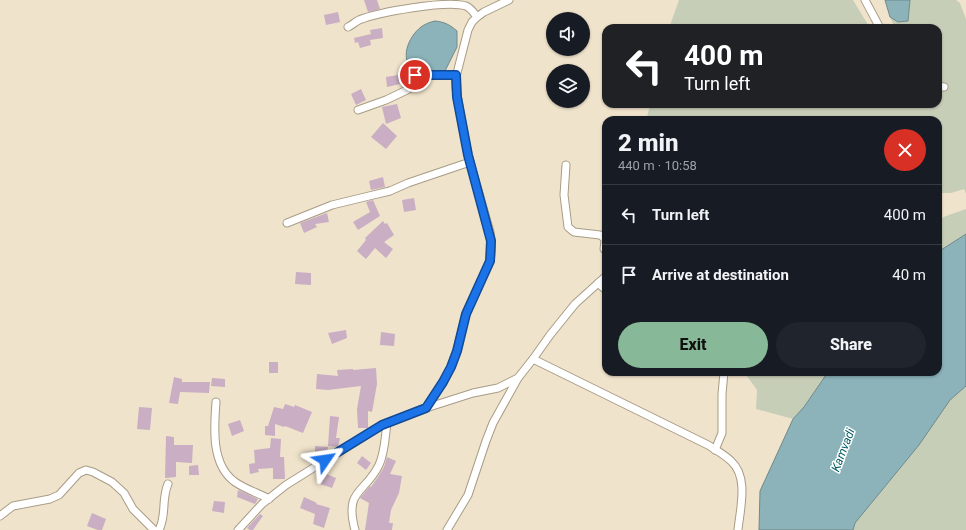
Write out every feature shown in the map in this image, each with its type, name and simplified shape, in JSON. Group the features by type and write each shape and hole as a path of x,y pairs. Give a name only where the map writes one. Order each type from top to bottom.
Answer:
{"street":[{"path":"426,408 451,367 457,351 466,314 488,265 491,252 490,232 470,162 458,101 456,75 468,30 477,17 509,0"},
{"path":"865,0 878,24"},
{"path":"348,27 357,21 366,18 409,7 449,1 466,5 477,17"},
{"path":"358,110 386,100 407,90 410,88 415,75 456,75"},
{"path":"287,224 332,206 390,192 408,183 470,162"},
{"path":"566,165 564,195 568,227 574,232 602,237"},
{"path":"447,530 468,495 493,424 518,378 575,304 602,280"},
{"path":"598,284 602,287"},
{"path":"533,359 715,450 732,462 740,474 742,488 738,530"},
{"path":"715,450 722,433 723,376"},
{"path":"238,530 262,504 293,480 387,423 426,408 473,393 498,388 518,378"},
{"path":"216,402 214,437 220,462 224,470 236,483 269,498"},
{"path":"355,530 352,505 359,490 375,472 379,465 382,456 387,423"},
{"path":"0,516 13,506 50,499 58,495 79,472 86,470 112,482 124,493 133,509 154,530"},
{"path":"159,530 163,522 164,496 168,484"}],"green space":[{"path":"679,0 853,0 868,24 670,24"},
{"path":"910,0 956,0 960,3 966,19 966,194 964,189 951,193 942,193 942,116 647,116 649,108 942,108 942,24 893,24 890,17 898,22 908,21"},
{"path":"966,209 966,234 942,249 942,218"},
{"path":"747,376 825,376 804,407 793,419 756,409 757,390"},
{"path":"966,386 966,530 853,530 855,523 919,445 950,400"}],"water":[{"path":"885,0 910,0 908,21 898,22 890,17"},
{"path":"435,21 447,24 457,31 457,47 445,71 421,73 409,66 406,55 407,48 416,31 424,25"},
{"name":"Kamvadi","path":"966,234 966,386 950,400 919,445 855,523 853,530 759,530 760,491 793,419 804,407 825,376 942,376 942,249"}],"building":[{"path":"364,0 377,0 380,9 368,12"},
{"path":"338,12 340,22 326,25 324,15"},
{"path":"382,28 383,38 370,40 371,45 360,48 358,42 355,43 354,38 371,34 370,30"},
{"path":"398,75 400,84 387,87 386,77"},
{"path":"361,89 366,100 356,105 351,94"},
{"path":"397,104 401,118 386,124 382,107"},
{"path":"383,123 397,136 386,149 371,137"},
{"path":"383,177 385,187 371,190 369,181"},
{"path":"414,198 416,210 404,212 402,200"},
{"path":"373,200 380,216 358,230 353,222 370,212 366,202"},
{"path":"327,213 329,222 315,224 317,227 304,233 300,223"},
{"path":"383,221 385,224 387,223 394,235 384,242 393,249 386,258 375,248 366,259 357,251 366,240 365,238"},
{"path":"296,272 311,273 311,285 295,284"},
{"path":"346,330 347,338 332,344 328,333"},
{"path":"381,332 395,334 394,346 380,345"},
{"path":"269,362 278,362 278,373 269,373"},
{"path":"376,368 377,384 372,412 368,411 368,428 358,428 357,409 361,386 328,390 316,389 317,374 338,376 337,370"},
{"path":"174,377 182,379 182,382 210,382 209,393 180,392 178,404 169,403"},
{"path":"212,378 225,379 225,387 211,386"},
{"path":"285,404 294,407 295,405 312,412 303,433 275,424 275,436 265,435 265,426 268,426 274,407 283,409"},
{"path":"139,407 152,408 150,430 137,429"},
{"path":"330,416 339,417 336,438 340,438 338,447 328,446"},
{"path":"240,420 244,431 232,436 228,424"},
{"path":"166,436 174,437 174,445 193,445 192,463 176,462 176,477 165,478"},
{"path":"271,438 281,439 280,457 284,457 285,479 273,479 273,468 258,469 259,472 250,474 249,464 255,463 254,450 270,448"},
{"path":"315,446 328,447 327,453 315,453"},
{"path":"362,456 371,463 366,470 357,463"},
{"path":"387,457 396,461 390,474 402,476 399,493 391,510 389,523 393,523 392,530 365,530 369,503 360,498 378,477 384,467"},
{"path":"198,465 199,475 189,475 189,466"},
{"path":"324,473 336,478 332,488 320,484"},
{"path":"238,490 258,499 255,504 237,497"},
{"path":"304,497 317,503 316,504 330,508 324,528 313,524 315,514 300,508"},
{"path":"214,501 225,502 224,513 212,511"},
{"path":"92,513 106,519 102,530 87,526"},
{"path":"260,514 263,516 253,530 247,528"}],"route":[{"path":"325,460 382,425 426,408 451,367 457,351 466,314 490,261 490,232 468,155 457,97 456,75 415,75"}]}
